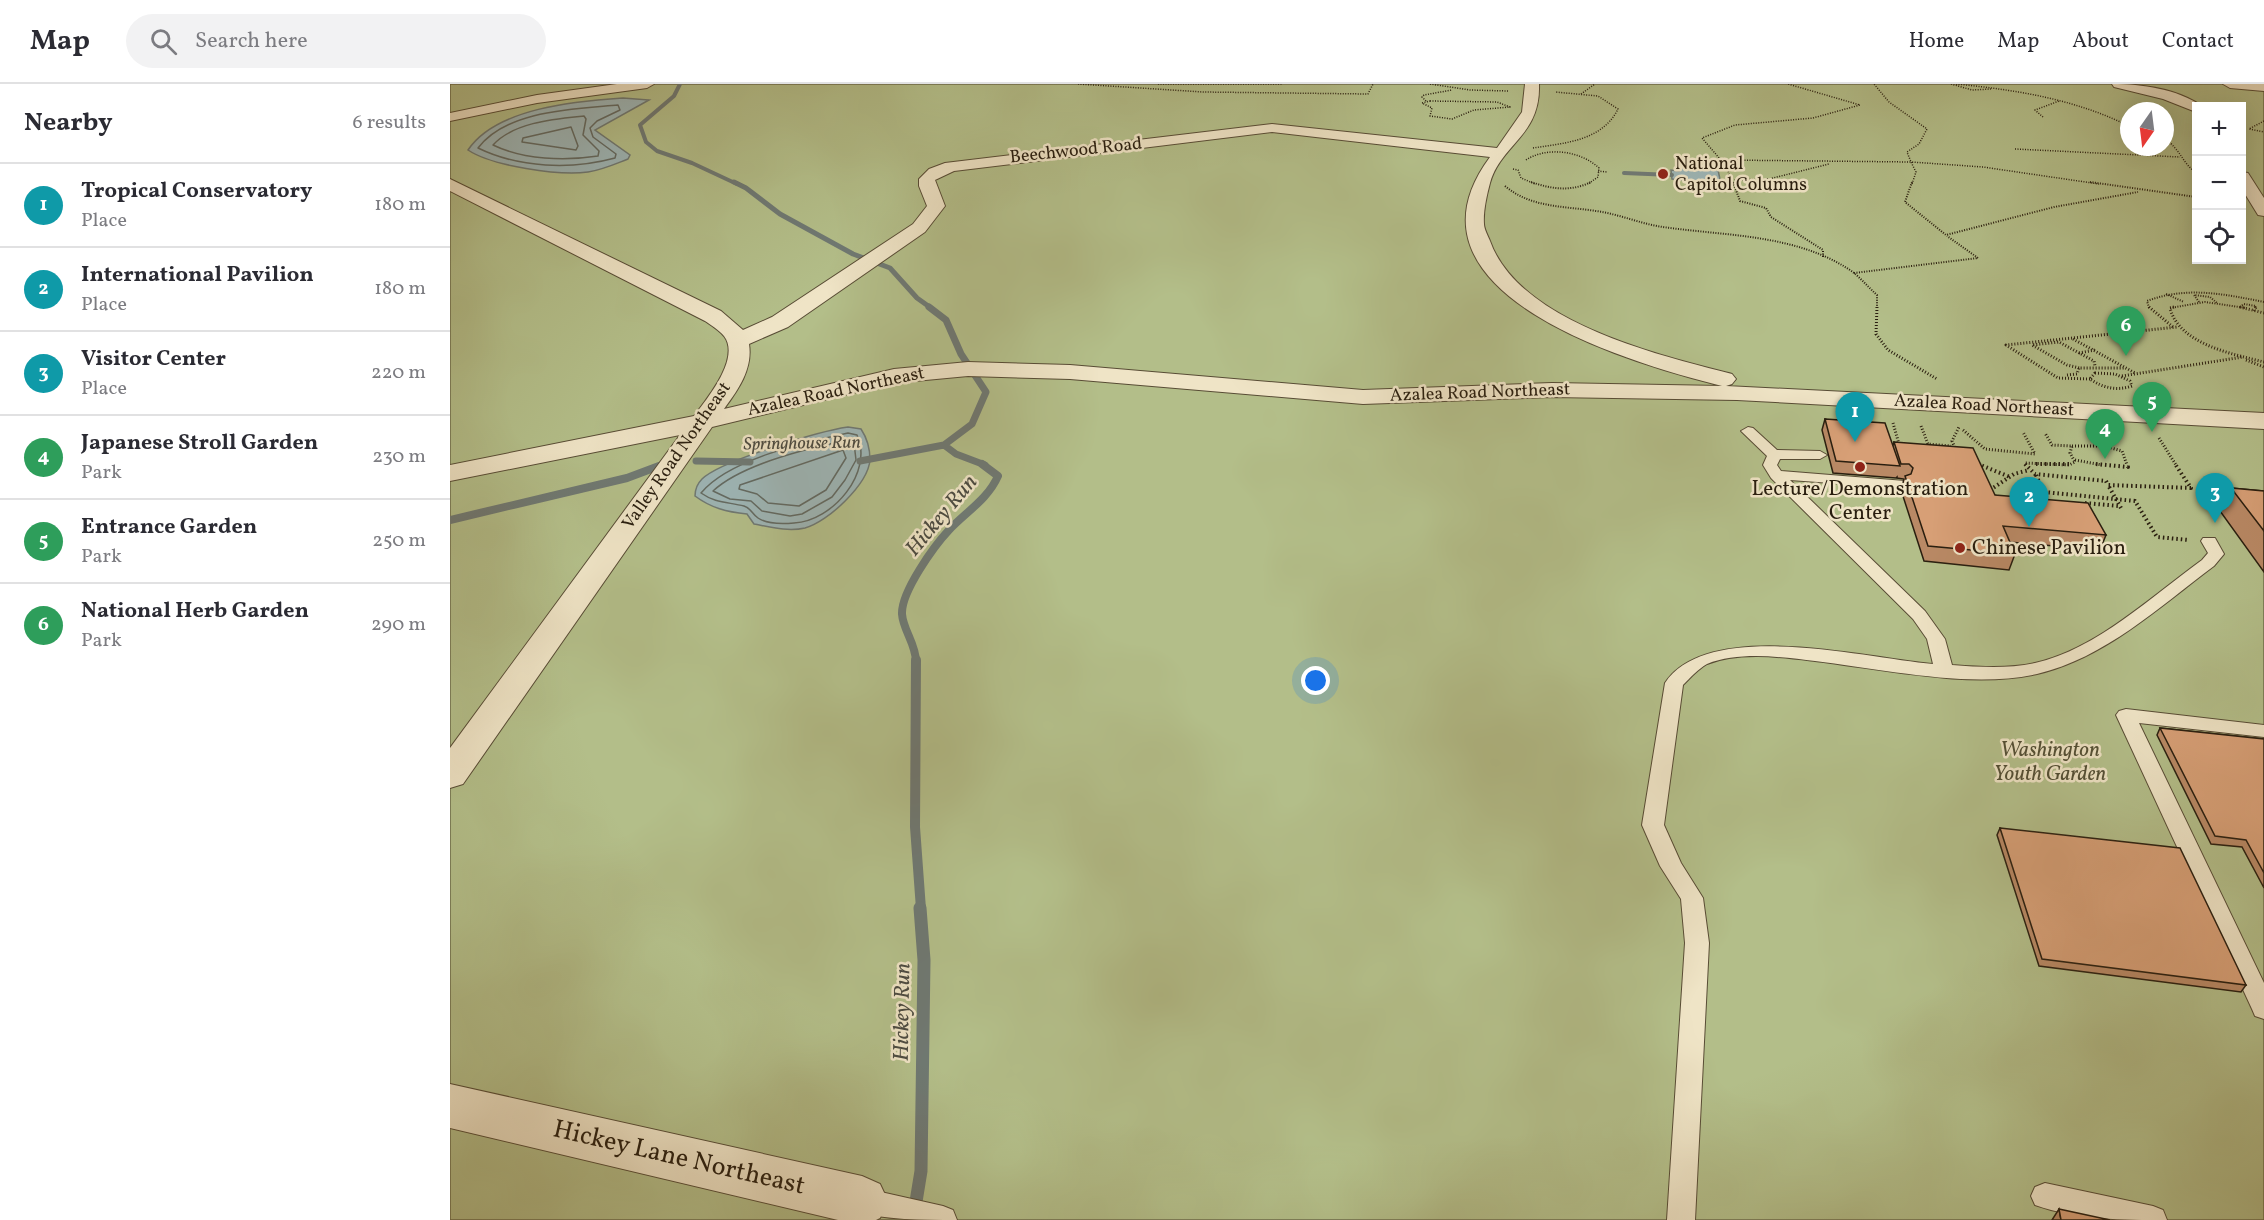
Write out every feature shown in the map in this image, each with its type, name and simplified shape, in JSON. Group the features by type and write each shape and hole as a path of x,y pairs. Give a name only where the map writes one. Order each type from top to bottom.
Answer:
{"street":[{"path":"450,117 621,85 647,84"},
{"path":"2119,84 2193,102"},
{"path":"2230,84 2264,87"},
{"path":"1539,88 1528,116 1499,153 1482,182 1475,208 1476,230 1489,261 1509,286 1536,308 1570,329 1623,351 1723,379 1818,396"},
{"name":"Beechwood Road","path":"738,341 768,329 919,228 935,210 935,200 927,186 929,176 940,170 967,163 1272,128 1308,130 1424,146 1499,153"},
{"path":"450,184 709,315 731,330 738,341"},
{"path":"2246,184 2264,211"},
{"name":"Valley Road Northeast","path":"450,775 736,373 740,355 738,341"},
{"path":"1612,390 1628,374 1628,362 1623,351"},
{"name":"Azalea Road Northeast","path":"450,473 644,436 887,378 927,372 1013,369 1363,397 1612,390 1818,396 1948,393 2264,421"},
{"name":"Hickey Lane Northeast","path":"450,1106 862,1201"}],"lane":[{"path":"1748,431 1774,455 1790,453 1820,455"},
{"path":"1774,455 1770,465 1776,475 1920,615 1936,639 1944,669"},
{"path":"1776,475 1900,484"},
{"path":"1681,1220 1697,943 1692,898 1671,866 1653,825 1674,683 1700,661 1740,653 1773,651 1944,669 2008,672 2054,664 2080,654 2208,563 2216,554 2209,541"},
{"path":"2264,731 2126,716 2264,1009"},
{"path":"2045,1196 2153,1220"},
{"name":"Hickey Lane Northeast","path":"862,1201 943,1220"}],"path":[{"path":"1078,84 1098,87 1277,94 1317,91 1368,94 1373,84"},
{"path":"1158,84 1240,86 1282,84"},
{"path":"1430,84 1490,92 1514,91"},
{"path":"1580,94 1595,84"},
{"path":"1788,84 1860,105 1821,116 1710,132 1702,138 1721,160 1740,201 1766,208 1771,217 1808,238 1823,250 1823,258"},
{"path":"1854,273 1978,258 1905,202 1916,172 1907,152 1919,144 1927,129 1889,102 1884,93 1874,84"},
{"path":"1951,84 1972,90 1993,88"},
{"path":"1956,84 2062,100 2096,110 2120,122"},
{"path":"1240,86 1243,91"},
{"path":"1533,148 1584,138 1600,130 1616,115 1618,109 1608,101 1539,88"},
{"path":"1427,102 1422,103 1432,108 1430,116 1444,119 1459,117 1474,110 1510,107 1504,103 1489,101 1427,102 1422,97 1457,89"},
{"path":"2043,117 2035,110 2062,100"},
{"path":"2264,121 2249,129 2264,132"},
{"path":"2174,145 2179,148 2183,162 2192,170"},
{"path":"2015,149 2180,157"},
{"path":"1510,174 1512,169 1521,166 1528,157 1557,152 1587,158 1595,163 1598,171 1593,182 1572,188 1555,188 1529,183 1521,178 1518,170 1512,169"},
{"path":"1721,160 1970,164 2138,192 2192,197"},
{"path":"1732,180 1768,179 1832,163"},
{"path":"1598,171 1607,172"},
{"path":"1504,180 1507,189 1533,201 1618,215 1663,227 1763,239 1823,258 1854,273 1877,295 1876,334 1888,350 1926,375 1948,393 1960,429 1985,450 2034,453 2023,431 2046,433 2052,445 2104,446 2122,451 2122,459 2128,467 2112,467 2096,462 2074,460"},
{"path":"1946,235 2054,207 2138,192"},
{"path":"2165,294 2186,303"},
{"path":"2264,303 2216,294 2165,294 2147,301 2150,310 2175,327 2264,367"},
{"path":"2199,302 2194,295 2210,297 2217,304"},
{"path":"2175,327 2170,316 2170,308 2186,303 2217,304 2264,314"},
{"path":"2079,368 2077,374 2058,378 2006,345 2175,327"},
{"path":"2072,338 2135,373"},
{"path":"2095,366 2094,361 2059,342 2032,345 2067,365 2079,368 2125,367"},
{"path":"2078,353 2095,350"},
{"path":"2122,376 2241,357 2264,362"},
{"path":"2068,376 2075,381 2090,379 2113,388 2132,386 2130,381 2122,376 2101,372 2091,374 2090,379"},
{"path":"1901,451 1892,422 1902,422"},
{"path":"1911,423 1921,424 1928,444 1955,447"},
{"path":"1948,455 1960,456 1952,441 1960,429"},
{"path":"2109,485 2191,488 2159,441 2158,434"},
{"path":"2072,446 2070,453 2074,460"},
{"path":"1968,459 2010,477"},
{"path":"2074,460 2069,465 2025,462 2029,470 2035,474 2106,481 2121,507 2085,503"},
{"path":"1992,497 1989,489 2010,477 2029,470"},
{"path":"2035,474 2047,500"},
{"path":"2044,492 2135,501 2157,537 2209,541"},
{"path":"2043,507 2040,499 2054,500"}],"green space":[{"name":"Washington Youth Garden","path":"450,84 2264,84 2264,1220 450,1220"}],"water":[{"path":"623,98 649,100 595,130 630,155 628,159 603,168 576,173 544,171 493,161 468,150 481,136 497,125 517,116 538,109 583,101"},
{"path":"1679,168 1718,170 1721,184 1672,179 1671,170 1679,171"},
{"path":"848,427 861,429 865,436 870,456 868,470 845,501 814,524 805,528 779,529 754,524 747,514 720,509 695,496 695,491 702,479 728,464 794,440"}],"building":[{"path":"1825,419 1885,423 1900,466 1836,461"},
{"path":"1894,442 1973,448 1995,495 2088,503 2106,535 2003,526 2015,554 1928,546 1905,476 1911,474 1913,468 1909,464 1901,464"},
{"path":"2231,488 2264,491 2264,531"},
{"path":"2160,728 2264,739 2264,873 2246,840 2215,836"},
{"path":"2000,828 2180,848 2246,985 2042,959"},
{"path":"2059,1209 2110,1220 2061,1220"}],"waterway":[{"name":"Hickey Run","path":"680,84 674,96 640,125 646,142 657,151 692,163 737,184"},
{"path":"1624,173 1672,175"},
{"name":"Hickey Run","path":"734,182 746,188 780,214 853,254 890,268 917,298 931,308"},
{"name":"Hickey Run","path":"929,307 946,320 961,354 986,392 972,424 944,445"},
{"name":"Springhouse Run","path":"860,461 944,445"},
{"name":"Hickey Run","path":"944,445 956,454 985,465"},
{"name":"Springhouse Run","path":"696,461 750,462"},
{"name":"Hickey Run","path":"916,662 914,649 903,620 903,605 912,582 935,547 949,530 989,492 994,484 998,476 982,464"},
{"name":"Springhouse Run","path":"450,520 627,478 659,466"},
{"name":"Hickey Run","path":"916,662 915,827 921,909"},
{"name":"Hickey Run","path":"913,1220 921,1171 924,960 920,908"}],"place":[{"name":"National Capitol Columns","path":"1663,174"},
{"name":"National Herb Garden","path":"2126,356"},
{"name":"Entrance Garden","path":"2152,432"},
{"name":"Tropical Conservatory","path":"1855,442"},
{"name":"Japanese Stroll Garden","path":"2105,459"},
{"name":"Lecture/Demonstration Center","path":"1860,467"},
{"name":"Visitor Center","path":"2215,523"},
{"name":"International Pavilion","path":"2029,527"},
{"name":"Chinese Pavilion","path":"1960,548"}]}
